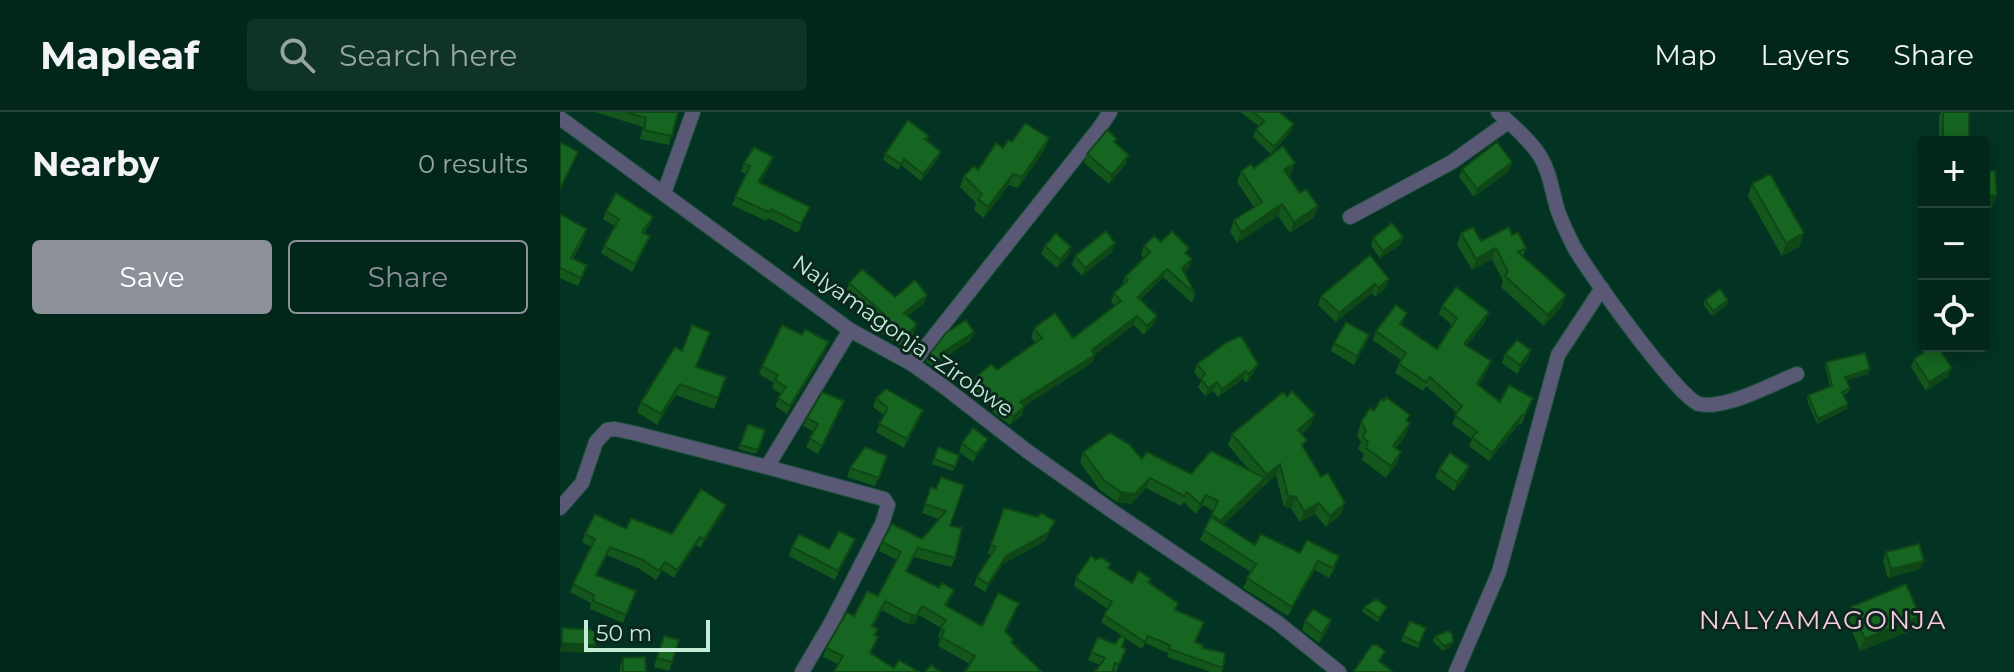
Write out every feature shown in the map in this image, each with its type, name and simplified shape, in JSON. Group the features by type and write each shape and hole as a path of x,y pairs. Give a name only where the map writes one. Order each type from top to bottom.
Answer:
{"street":[{"path":"664,193 693,112"},
{"path":"912,364 1110,112"},
{"path":"1350,217 1452,162 1503,117 1540,156 1574,247 1680,390 1696,403 1711,405 1730,401 1797,374"},
{"name":"Nalyamagonja -Zirobwe","path":"560,118 850,330 912,364 1112,511 1278,623 1339,672"},
{"path":"1456,672 1499,572 1558,355 1602,288"},
{"path":"767,467 850,330"},
{"path":"560,508 582,483 596,442 607,430 615,429 884,499 888,505 882,524 802,672"}],"building":[{"path":"626,112 678,112 672,136 644,130 646,118"},
{"path":"1253,112 1279,112 1294,124 1274,147 1256,130 1264,121"},
{"path":"1943,112 1969,112 1969,136 1943,136"},
{"path":"908,120 929,136 925,139 941,152 923,174 904,159 901,164 885,154"},
{"path":"1025,123 1049,138 1022,177 1013,174 988,207 978,199 982,194 964,176 974,166 978,170 996,143 1003,148 1008,140 1012,142"},
{"path":"1107,130 1117,139 1114,142 1129,155 1112,175 1087,154"},
{"path":"560,142 578,152 560,189"},
{"path":"1497,142 1512,162 1477,189 1462,169"},
{"path":"1283,146 1295,163 1284,170 1300,193 1306,189 1318,206 1294,222 1282,204 1241,232 1234,220 1262,202 1241,171 1251,164 1254,168"},
{"path":"754,147 773,157 758,182 810,207 801,224 771,209 769,212 735,197 750,166 744,163"},
{"path":"1990,171 1995,171 1997,195 1990,196"},
{"path":"1770,174 1804,233 1786,243 1752,184"},
{"path":"616,193 653,217 642,232 650,236 635,264 604,246 619,219 606,211"},
{"path":"560,214 587,229 571,258 587,265 581,278 560,268"},
{"path":"1392,223 1403,237 1383,251 1373,238"},
{"path":"1473,227 1481,241 1509,227 1512,235 1518,232 1526,248 1518,252 1566,295 1548,315 1505,276 1508,272 1496,248 1476,259 1461,233"},
{"path":"1106,231 1115,243 1085,268 1075,256"},
{"path":"1172,231 1189,248 1185,253 1192,259 1182,268 1195,294 1167,269 1138,297 1157,316 1147,326 1137,316 1092,350 1095,355 1020,402 1025,406 1013,417 974,379 991,364 997,370 1042,338 1034,328 1055,313 1073,338 1121,301 1114,293 1150,252 1144,246 1154,236 1161,242"},
{"path":"1056,233 1071,247 1060,260 1045,246"},
{"path":"1370,255 1389,279 1378,288 1375,284 1339,313 1321,296"},
{"path":"862,269 895,297 915,280 927,295 904,313 917,324 905,338 880,321 885,315 849,283"},
{"path":"1456,287 1489,312 1464,344 1491,361 1477,384 1500,402 1509,385 1533,398 1524,416 1492,453 1472,437 1477,432 1455,415 1462,406 1430,377 1426,382 1399,364 1406,353 1376,331 1396,305 1407,313 1400,324 1437,349 1457,318 1442,306"},
{"path":"1720,289 1728,300 1713,311 1705,300"},
{"path":"966,320 974,332 940,354 943,357 938,361 929,355 946,333"},
{"path":"1346,322 1369,335 1357,356 1334,343"},
{"path":"692,325 710,332 696,367 726,377 718,398 680,384 661,414 641,402 675,347 682,351"},
{"path":"782,325 802,335 805,329 829,342 790,406 778,398 786,387 775,380 778,375 762,366"},
{"path":"1241,336 1258,364 1249,374 1246,371 1222,389 1217,382 1208,388 1201,379 1205,374 1197,364 1227,342"},
{"path":"1517,340 1531,350 1520,365 1505,354"},
{"path":"1925,352 1941,352 1952,368 1929,382 1914,359"},
{"path":"1865,353 1870,369 1845,377 1850,388 1842,392 1848,404 1818,419 1808,395 1832,386 1826,362"},
{"path":"886,389 923,410 907,439 879,424 888,408 876,398"},
{"path":"1292,391 1315,415 1298,430 1307,440 1302,445 1321,477 1328,473 1345,503 1330,516 1319,503 1304,511 1296,497 1288,496 1280,464 1267,475 1232,434 1283,392 1287,397"},
{"path":"822,392 844,401 822,446 810,438 818,424 807,418"},
{"path":"1386,397 1410,415 1406,420 1410,423 1393,446 1401,452 1391,466 1366,448 1368,442 1363,437 1366,430 1361,422 1370,408 1374,411 1381,399 1384,401"},
{"path":"748,424 765,430 758,450 740,445"},
{"path":"973,428 988,439 976,454 962,443"},
{"path":"1110,433 1129,444 1142,459 1147,452 1191,474 1211,451 1265,478 1220,521 1212,514 1218,501 1206,495 1200,504 1187,492 1184,496 1150,478 1135,494 1121,492 1104,480 1083,452"},
{"path":"865,447 887,456 879,478 850,468"},
{"path":"938,447 959,455 955,467 934,459"},
{"path":"1450,453 1469,466 1457,482 1439,469"},
{"path":"941,477 964,485 950,526 962,528 955,558 918,548 906,571 939,588 942,583 954,590 945,605 982,626 998,593 1019,603 1005,631 1013,640 1011,642 1042,672 965,672 975,656 941,637 944,631 941,627 946,620 922,606 917,615 911,615 885,601 872,626 878,629 874,635 878,637 870,653 894,668 899,660 919,672 834,672 843,656 826,648 847,612 854,616 867,591 878,596 901,552 882,542 892,524 922,539 946,511 925,504 931,487 936,489"},
{"path":"701,489 726,505 704,539 700,537 677,570 665,562 659,571 643,560 610,547 596,575 636,591 626,615 593,601 594,595 573,584 595,539 585,534 595,514 626,529 631,518 672,534"},
{"path":"1004,508 1038,517 1041,513 1055,521 1048,533 1006,556 988,584 977,577 996,547 991,545"},
{"path":"1211,517 1255,545 1261,534 1300,553 1307,540 1339,556 1333,568 1318,561 1292,607 1247,578 1256,564 1204,530"},
{"path":"839,531 855,539 838,571 792,547 799,534 829,549"},
{"path":"1919,544 1924,561 1891,569 1886,552"},
{"path":"1091,556 1096,560 1101,557 1111,564 1108,568 1132,583 1139,571 1151,579 1148,582 1178,603 1175,610 1204,622 1195,642 1203,645 1202,648 1225,653 1223,668 1169,649 1170,645 1148,636 1145,642 1104,615 1112,602 1076,578"},
{"path":"1906,584 1920,616 1865,639 1851,607"},
{"path":"1376,599 1387,607 1379,618 1364,607"},
{"path":"1313,609 1331,620 1322,634 1305,621"},
{"path":"1410,621 1426,628 1419,644 1403,636"},
{"path":"562,628 595,630 595,645 562,643"},
{"path":"1448,631 1452,634 1453,642 1444,646 1435,636"},
{"path":"664,636 679,640 672,662 657,658"},
{"path":"1121,636 1125,638 1122,647 1126,649 1119,665 1115,663 1112,672 1095,672 1105,658 1091,652 1098,637 1115,644"},
{"path":"1372,645 1385,651 1379,661 1393,672 1354,671"},
{"path":"645,657 646,672 623,672 623,658"},
{"path":"931,665 940,672 925,672"}],"district":[{"name":"NALYAMAGONJA","path":"1823,620"}]}
